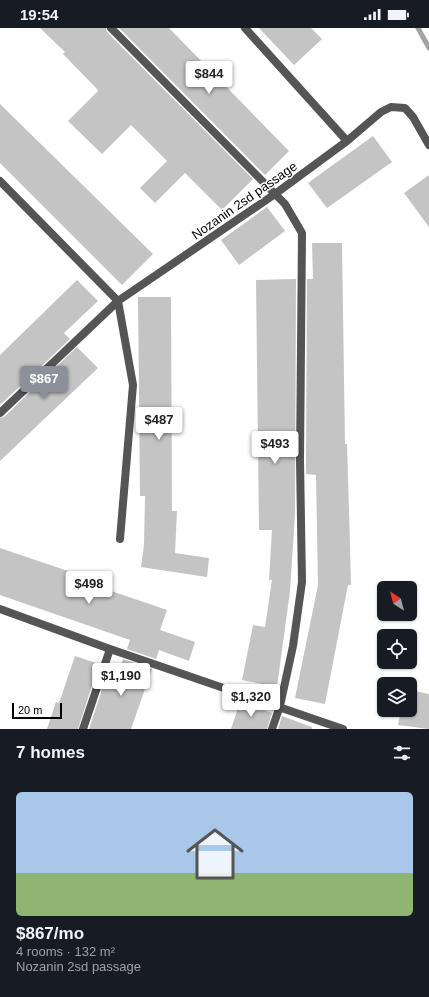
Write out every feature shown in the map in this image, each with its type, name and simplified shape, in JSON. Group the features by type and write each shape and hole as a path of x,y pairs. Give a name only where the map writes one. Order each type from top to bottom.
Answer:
{"street":[{"path":"111,28 285,204 302,233 300,460 302,582 299,614 280,706 272,729"},
{"path":"245,28 347,140"},
{"name":"Nozanin 2sd passage","path":"0,413 118,301 275,194 347,140 381,112 391,107 405,108 413,117 429,145"},
{"path":"0,182 118,301 133,385 120,539"},
{"path":"0,609 110,649 344,729"},
{"path":"83,729 110,649"}],"building":[{"path":"40,28 106,28 107,32 253,179 222,210 185,173 155,203 140,188 167,161 131,125 102,154 68,121 98,91 63,54 65,52"},
{"path":"119,28 169,28 289,151 265,175"},
{"path":"259,28 311,28 322,39 294,65"},
{"path":"0,104 153,254 122,285 0,163"},
{"path":"373,136 392,162 327,208 308,183"},
{"path":"429,175 429,227 404,193"},
{"path":"267,207 285,231 239,265 221,240"},
{"path":"312,243 342,243 345,444 347,444 351,585 348,585 325,704 295,698 318,585 316,475 306,474 307,279 313,279"},
{"path":"296,279 295,515 290,591 277,687 242,680 253,625 265,627 272,580 269,580 272,530 259,530 256,280"},
{"path":"77,280 98,301 64,333 70,339 0,405 0,355"},
{"path":"138,297 171,297 172,511 177,511 175,553 209,558 207,577 141,567 144,545 145,496 140,496"},
{"path":"77,347 98,368 0,461 0,418 4,417"},
{"path":"0,548 71,572 70,577 167,610 160,630 195,642 189,661 159,650 156,659 127,649 130,640 0,595"},
{"path":"75,656 99,664 78,729 47,729 56,702 59,703"},
{"path":"123,659 152,669 131,729 89,729 109,668 119,671"},
{"path":"417,691 429,694 429,729 398,725 400,717 417,717"},
{"path":"240,702 272,713 267,729 231,729"},
{"path":"282,716 312,727 312,729 278,729"}],"waterway":[{"path":"418,28 429,48"}]}
